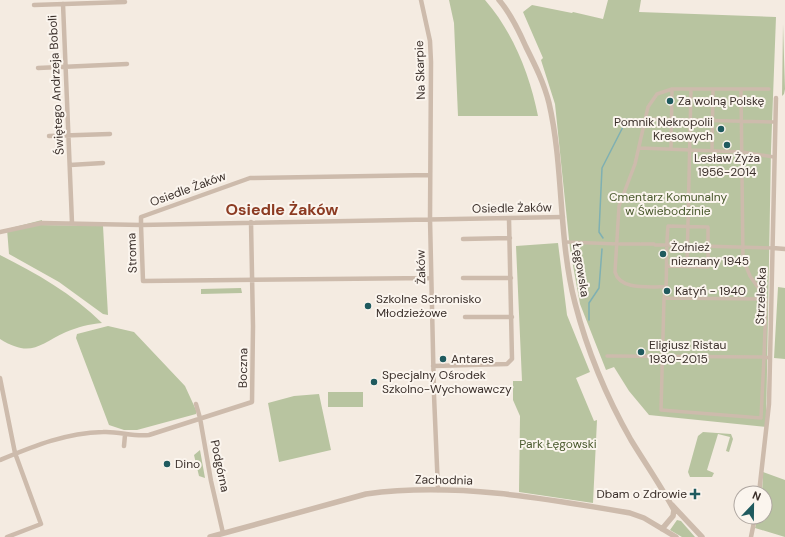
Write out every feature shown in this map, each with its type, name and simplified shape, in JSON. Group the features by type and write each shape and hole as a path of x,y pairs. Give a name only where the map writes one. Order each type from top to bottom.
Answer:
{"street":[{"name":"Na Skarpie","path":"421,0 430,41 431,140"},
{"name":"Łęgowska","path":"499,0 510,14 523,40 547,97 555,144 566,242 575,304 614,407 631,439 670,504"},
{"path":"34,5 124,2"},
{"name":"Świętego Andrzeja Boboli","path":"63,4 72,223"},
{"path":"38,68 127,64"},
{"path":"671,149 672,89"},
{"path":"666,287 627,285 620,282 615,272 618,244 619,206 640,148 648,106 660,93 672,89 769,89"},
{"path":"688,266 690,89"},
{"path":"712,151 713,89"},
{"path":"667,266 708,267 708,227 668,226 666,245 667,266 664,298 661,410 761,418 767,357 766,299 744,265 741,121 742,89"},
{"name":"Strzelecka","path":"760,485 768,425 767,357 773,248 774,122 776,98"},
{"path":"646,119 774,122"},
{"path":"48,136 110,134"},
{"name":"Żaków","path":"431,140 431,278 438,490"},
{"path":"640,148 742,152 774,157"},
{"name":"Świętego Andrzeja Boboli","path":"70,165 103,164"},
{"name":"Osiedle Żaków","path":"430,175 250,178 141,218 141,224 563,217"},
{"path":"434,366 507,364 513,357 509,218"},
{"path":"251,222 252,280 431,278"},
{"path":"0,232 42,223 141,224"},
{"name":"Stroma","path":"141,224 143,281 252,280"},
{"path":"462,239 510,238"},
{"path":"566,242 785,249"},
{"path":"463,278 511,278"},
{"name":"Boczna","path":"200,418 252,402 252,280"},
{"path":"664,298 766,299"},
{"path":"465,317 512,317"},
{"path":"607,356 663,355 767,357"},
{"path":"0,378 6,416 15,453 41,524 7,537"},
{"name":"Podgórna","path":"196,404 200,418 221,535"},
{"path":"0,417 6,416"},
{"path":"0,460 46,441 94,432 125,435 149,435 200,418"},
{"path":"124,446 125,435"},
{"name":"Zachodnia","path":"210,537 366,494 391,490 438,490 500,494 620,511 638,516 676,537"},
{"path":"662,529 674,514 674,510 670,504"},
{"path":"670,504 702,537"},
{"path":"751,537 753,525"}],"green space":[{"path":"449,0 485,0 495,12 519,55 535,101 538,116 458,116 454,23"},
{"name":"Cmentarz Komunalny w Świebodzinie","path":"608,0 641,0 639,12 776,17 771,150 766,427 649,415 629,391 614,367 606,370 580,304 570,249 555,104 541,60 543,58 523,12 532,5 603,19"},
{"path":"783,24 785,89 782,96"},
{"path":"42,220 42,225 103,226 108,315 103,314 59,282 9,254 7,229"},
{"name":"Park Łęgowski","path":"558,243 567,315 590,372 576,378 594,421 597,420 593,503 519,492 520,416 513,400 513,381 522,381 516,246"},
{"path":"0,255 27,269 66,293 91,312 102,323 88,325 66,332 34,348 19,348 0,339"},
{"path":"778,287 785,288 785,359 774,358"},
{"path":"241,288 242,293 201,294 201,289"},
{"path":"108,326 134,332 185,386 196,410 196,414 137,430 124,430 109,425 76,338 77,334"},
{"path":"328,392 363,392 363,407 328,407"},
{"path":"319,394 331,450 279,462 268,403 294,396"},
{"path":"703,432 731,434 733,439 729,452 726,451 730,437 718,434 707,470 714,473 712,477 690,477 688,472 698,436"},
{"path":"200,450 205,478 199,476 194,455"},
{"path":"763,472 785,480 785,537 755,528 756,525 773,525 773,485 762,485"},
{"path":"677,520 681,521 695,537 682,537 670,530"}],"waterway":[{"path":"603,238 599,232 602,168 627,119"},
{"path":"589,320 589,303 599,288 602,249"}],"place":[{"name":"Za wolną Polskę","path":"670,101"},
{"name":"Pomnik Nekropolii Kresowych","path":"721,129"},
{"name":"Lesław Żyża 1956-2014","path":"727,145"},
{"name":"Żołnież nieznany 1945","path":"663,254"},
{"name":"Katyń - 1940","path":"667,291"},
{"name":"Szkolne Schronisko Młodzieżowe","path":"368,306"},
{"name":"Eligiusz Ristau 1930-2015","path":"641,352"},
{"name":"Antares","path":"443,359"},
{"name":"Specjalny Ośrodek Szkolno-Wychowawczy","path":"374,382"},
{"name":"Dino","path":"167,464"},
{"name":"Dbam o Zdrowie","path":"695,494"}],"district":[{"name":"Osiedle Żaków","path":"282,209"}]}
